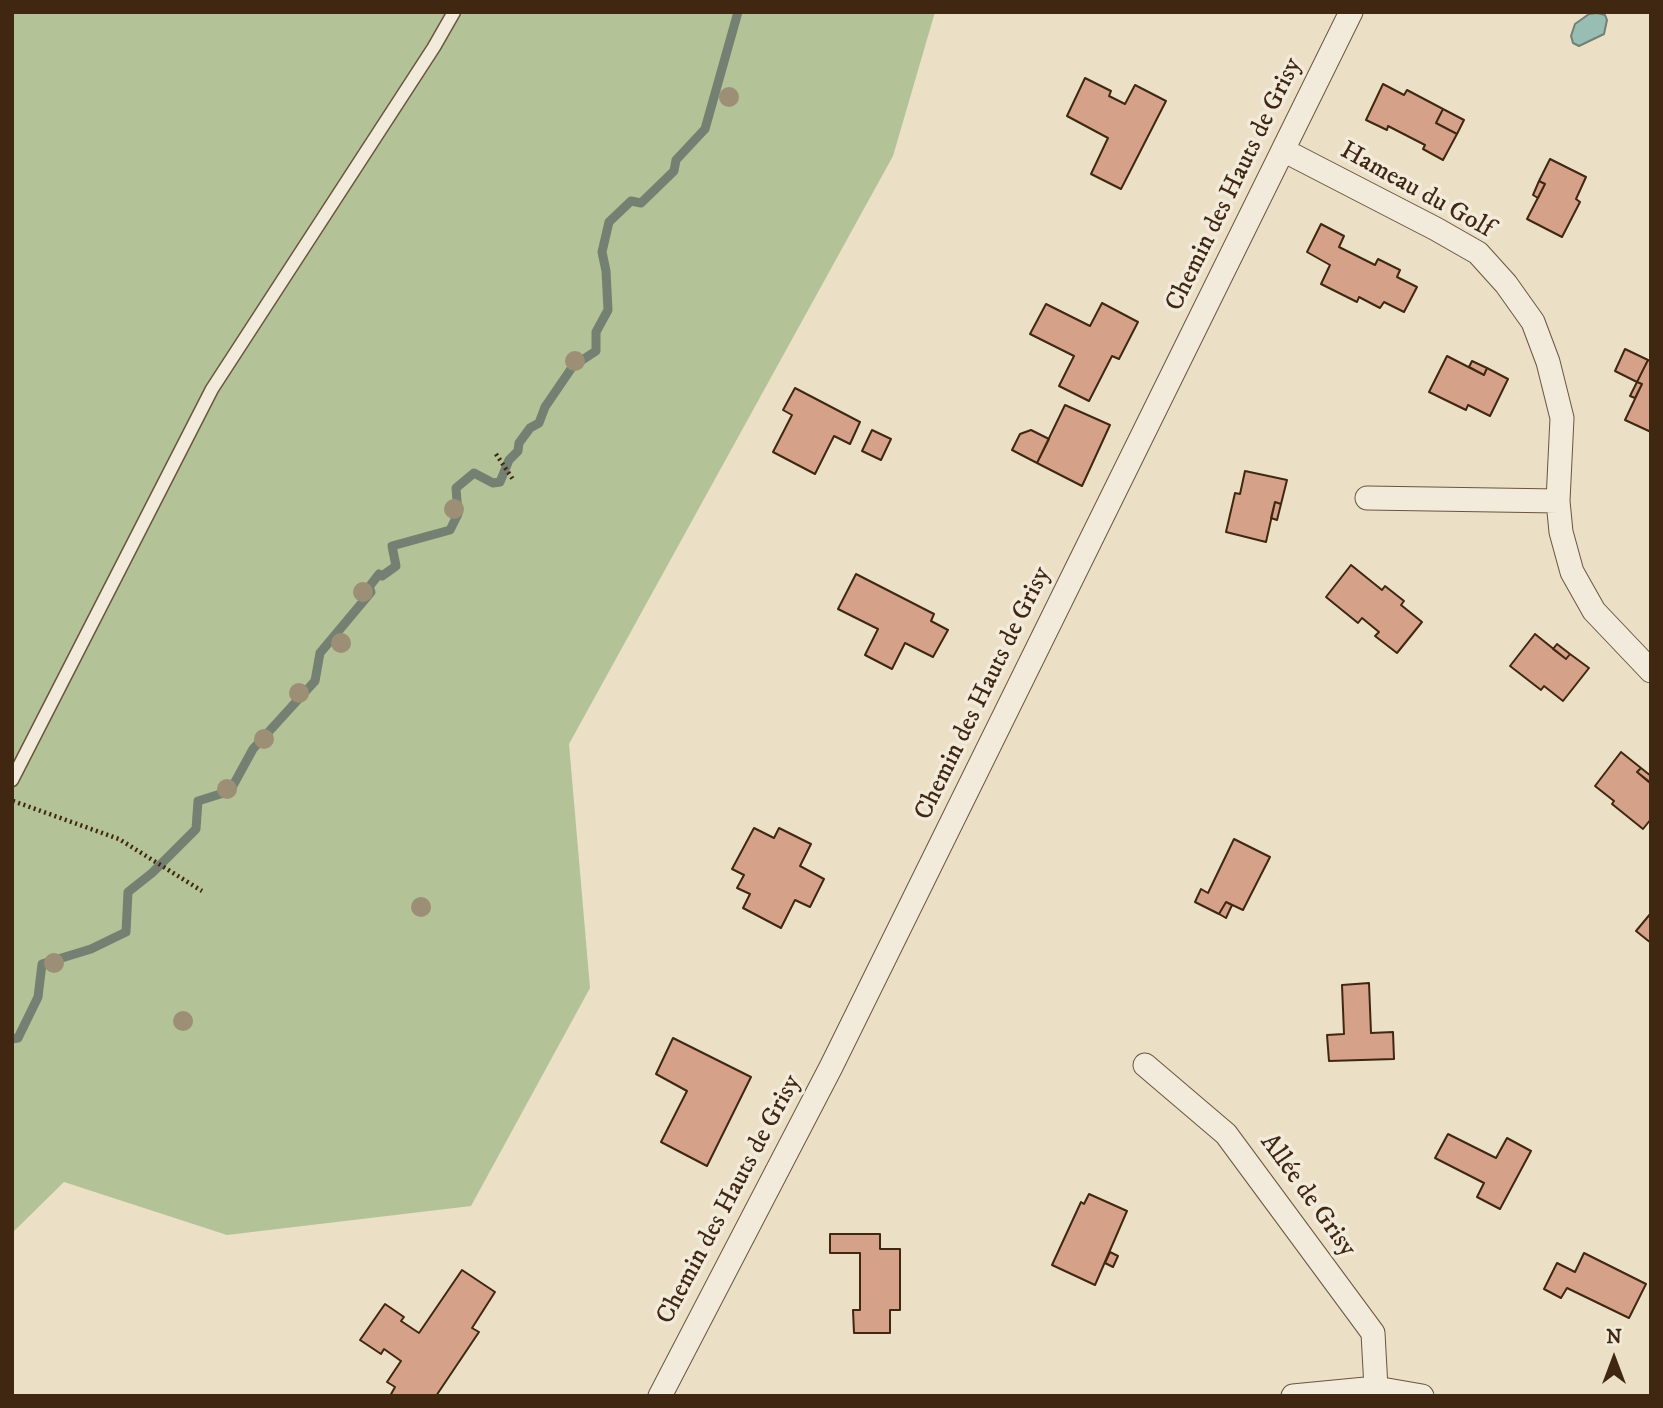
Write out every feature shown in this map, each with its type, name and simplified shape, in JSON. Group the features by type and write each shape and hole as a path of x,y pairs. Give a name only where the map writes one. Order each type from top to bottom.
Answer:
{"street":[{"name":"Chemin des Hauts de Grisy","path":"660,1396 831,1067 1352,12"},
{"name":"Hameau du Golf","path":"1283,150 1478,253 1506,284 1533,322 1548,362 1562,418 1558,501 1561,532 1572,572 1594,611 1651,671"},
{"path":"1367,498 1558,501"},
{"name":"Allée de Grisy","path":"1145,1065 1226,1134 1373,1334 1376,1388"},
{"path":"1293,1396 1376,1388 1422,1396"}],"lane":[{"path":"12,780 212,389 454,12"}],"path":[{"path":"496,454 514,481"},
{"path":"12,801 120,839 202,891"}],"green space":[{"path":"12,12 935,12 893,156 569,744 590,988 471,1206 227,1235 64,1182 12,1233"}],"water":[{"path":"1589,14 1605,15 1607,20 1604,34 1579,46 1573,43 1571,36 1575,24"}],"building":[{"path":"1085,78 1111,91 1109,96 1125,104 1135,85 1166,101 1121,189 1091,174 1108,138 1067,116"},
{"path":"1383,84 1404,95 1407,90 1443,109 1436,123 1457,134 1443,160 1423,149 1425,145 1388,126 1387,130 1366,120"},
{"path":"1443,109 1464,120 1457,134 1436,123"},
{"path":"1550,159 1586,177 1576,199 1580,202 1562,237 1527,219 1545,184 1539,181"},
{"path":"1539,181 1545,184 1538,198 1533,195"},
{"path":"1321,224 1344,236 1339,247 1375,265 1378,259 1400,270 1397,277 1417,287 1404,312 1384,302 1380,308 1359,297 1357,302 1321,284 1330,265 1307,252"},
{"path":"1102,303 1138,322 1119,359 1112,356 1089,401 1059,386 1074,356 1030,334 1046,304 1090,326"},
{"path":"1625,349 1648,360 1637,382 1615,371"},
{"path":"1447,356 1484,375 1487,368 1508,379 1490,416 1468,405 1466,410 1429,392"},
{"path":"1648,360 1651,361 1651,432 1625,420 1642,384 1637,382"},
{"path":"1472,361 1487,368 1484,375 1469,367"},
{"path":"1637,382 1642,384 1635,398 1630,396"},
{"path":"795,388 860,422 850,444 834,436 815,474 773,452 792,415 783,410"},
{"path":"1065,405 1110,425 1082,486 1037,463"},
{"path":"872,430 891,439 881,460 862,451"},
{"path":"1031,430 1049,439 1037,463 1012,450 1020,434"},
{"path":"1245,471 1287,480 1281,504 1275,502 1266,542 1226,532 1235,493 1240,494"},
{"path":"1275,502 1281,504 1277,520 1271,518"},
{"path":"1351,565 1382,590 1385,586 1404,601 1401,605 1422,622 1397,653 1375,636 1379,632 1362,618 1358,623 1326,597"},
{"path":"856,574 934,614 931,621 948,630 933,657 905,643 892,669 865,655 878,629 838,609"},
{"path":"1535,634 1566,659 1570,654 1589,668 1563,701 1544,686 1541,690 1510,666"},
{"path":"1557,644 1570,654 1566,659 1553,649"},
{"path":"1621,752 1641,768 1637,772 1651,783 1651,819 1643,829 1595,786"},
{"path":"1641,768 1651,776 1650,783 1637,772"},
{"path":"754,828 774,838 779,828 811,844 800,866 824,879 810,907 795,900 781,928 743,908 750,894 737,888 744,875 732,869"},
{"path":"1234,839 1270,857 1243,910 1226,902 1219,914 1195,902 1201,889 1208,893"},
{"path":"1226,902 1232,905 1226,918 1219,914"},
{"path":"1651,913 1651,943 1636,931"},
{"path":"1369,983 1371,1033 1393,1032 1394,1059 1329,1061 1327,1035 1344,1034 1342,985"},
{"path":"673,1038 751,1077 707,1166 661,1142 687,1091 656,1074"},
{"path":"1448,1134 1496,1158 1507,1138 1531,1151 1500,1209 1477,1197 1484,1183 1435,1158"},
{"path":"1089,1194 1127,1211 1095,1285 1052,1265 1081,1202 1084,1204"},
{"path":"830,1234 880,1234 880,1249 900,1249 900,1310 890,1310 890,1333 854,1333 853,1310 860,1310 860,1253 830,1253"},
{"path":"1110,1252 1118,1256 1113,1267 1105,1263"},
{"path":"1584,1253 1646,1284 1629,1318 1567,1288 1561,1298 1544,1289 1557,1263 1575,1272"},
{"path":"462,1270 495,1292 472,1328 479,1332 436,1396 390,1396 395,1387 387,1382 401,1361 384,1349 381,1354 360,1340 385,1304 404,1317 401,1321 419,1333"}],"waterway":[{"path":"12,1039 18,1038 38,997 42,964 91,949 126,932 128,892 152,873 196,829 198,801 230,791 253,749 315,681 320,653 371,592 369,587 379,574 382,576 396,566 392,546 450,530 458,514 456,488 474,473 493,483 500,482 509,460 518,451 519,443 530,428 539,423 545,407 573,366 596,351 596,332 608,310 602,252 609,222 631,201 641,203 674,171 676,160 705,129 738,12"}]}
